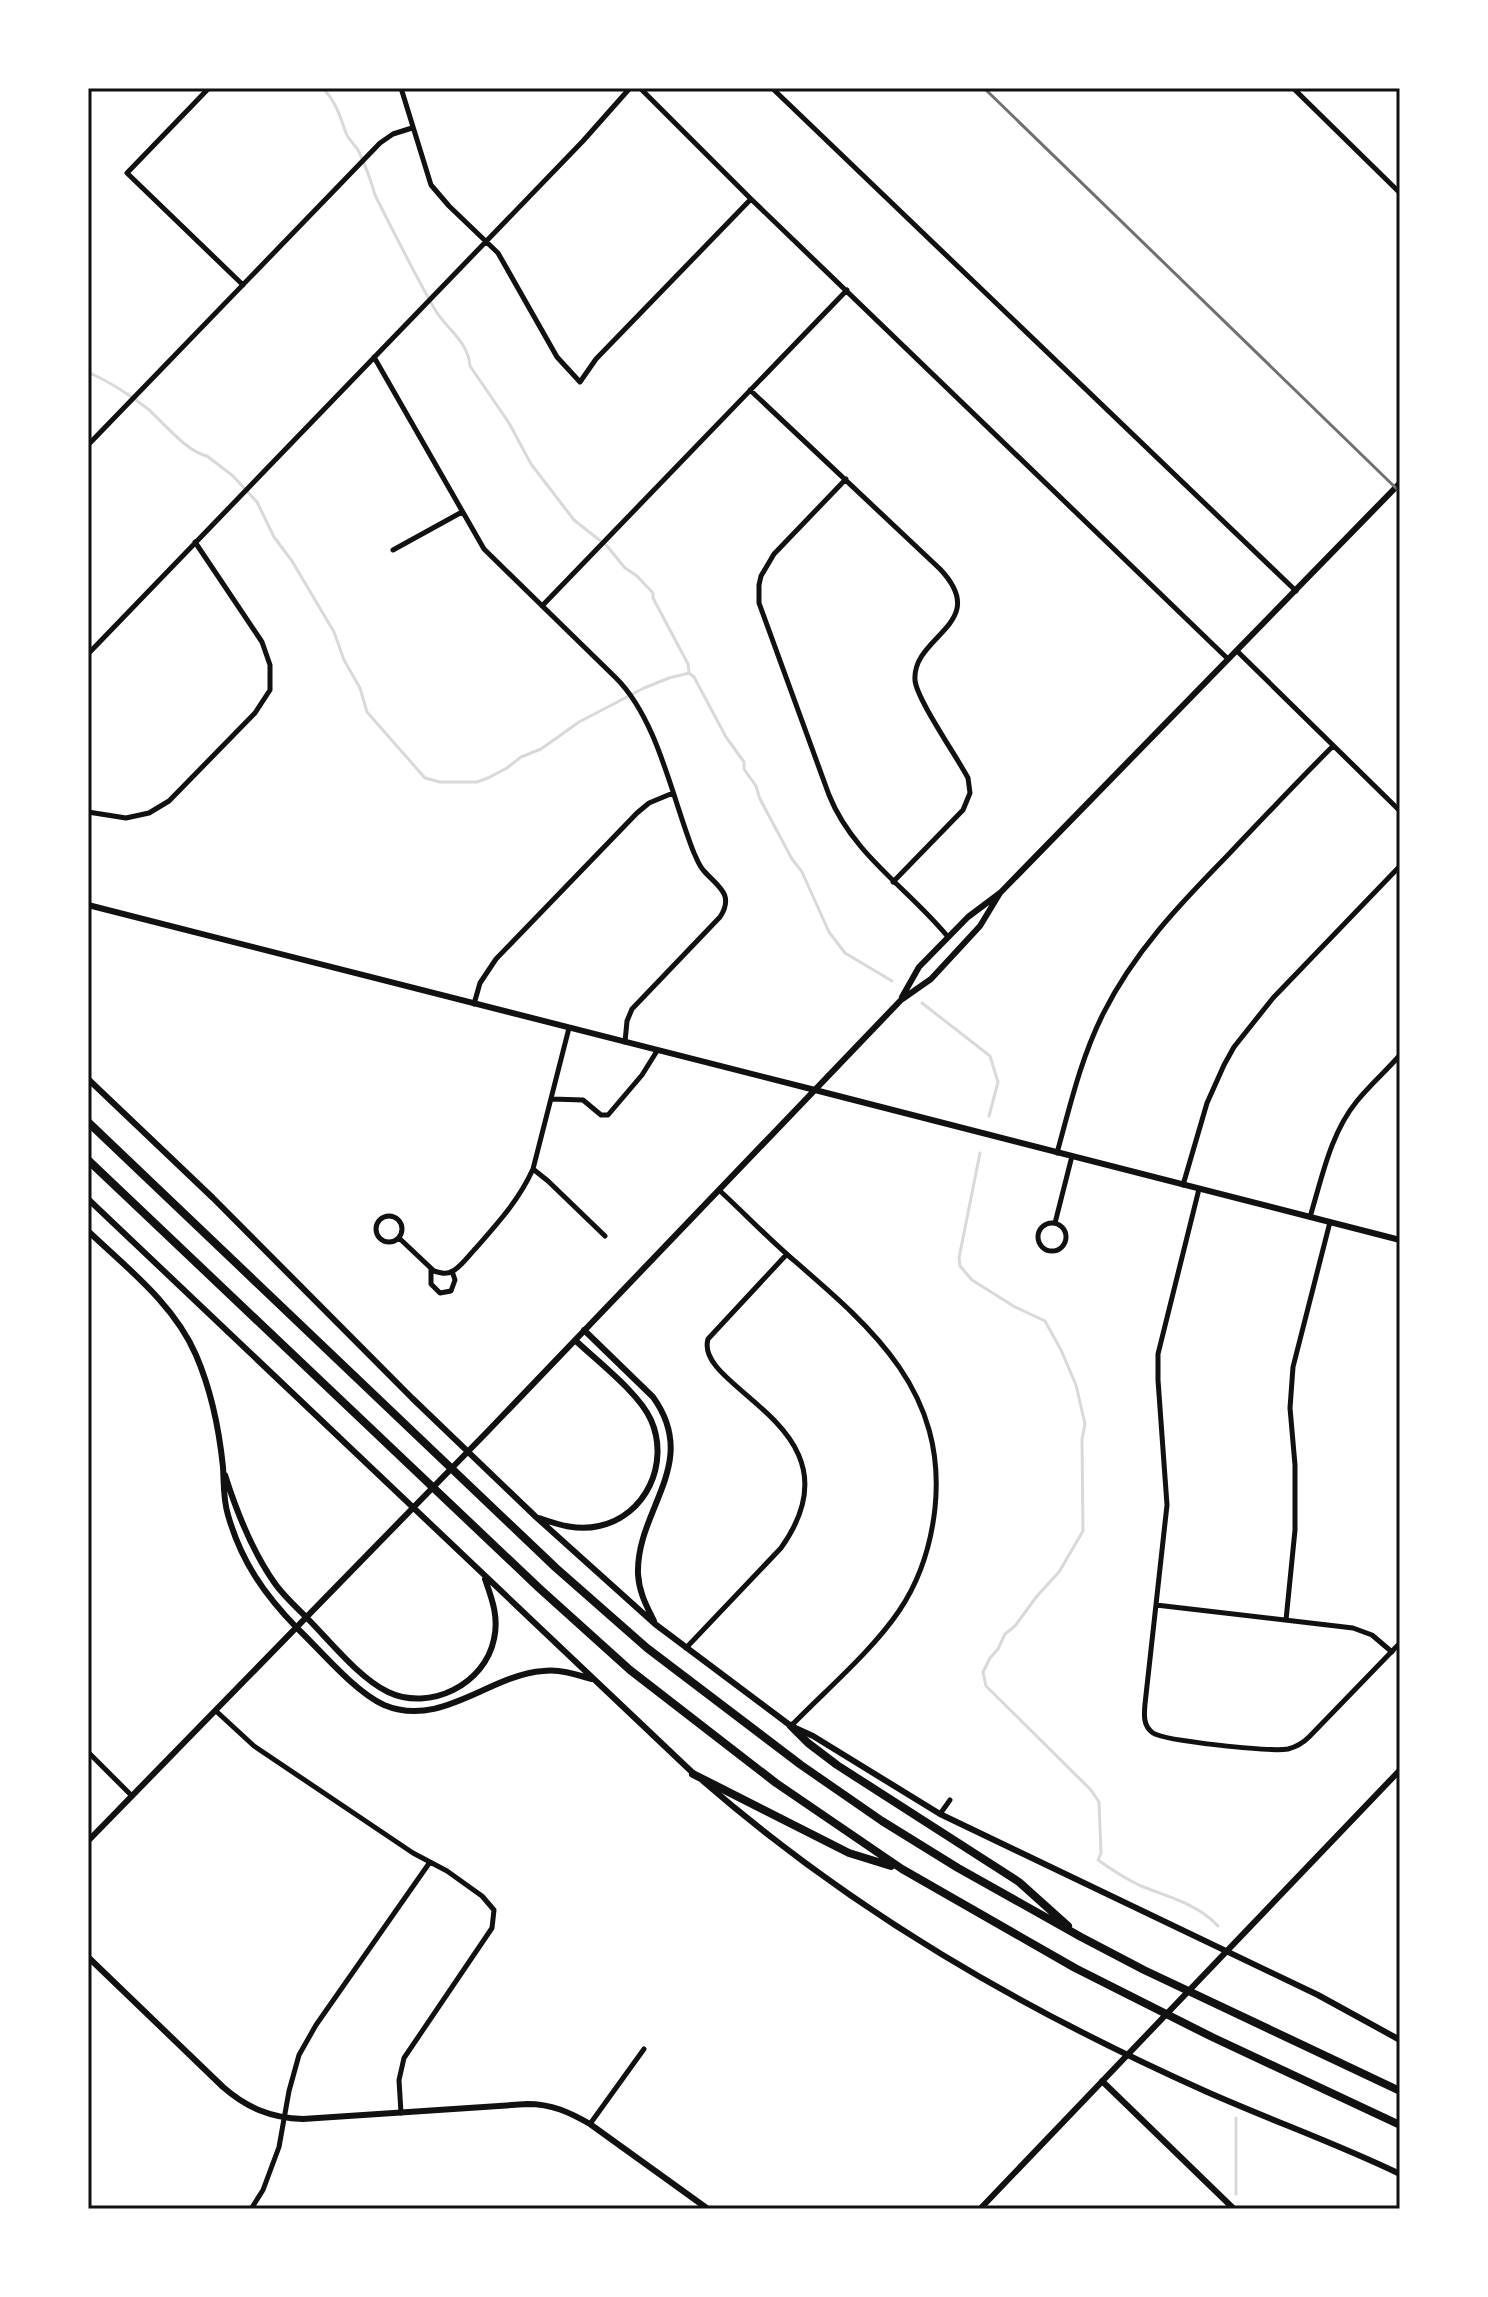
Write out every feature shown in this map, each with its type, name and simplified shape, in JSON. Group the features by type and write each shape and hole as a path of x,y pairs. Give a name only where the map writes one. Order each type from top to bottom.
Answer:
{"highway":[{"path":"88,1122 503,1518 647,1648 801,1765 958,1868 1081,1937 1400,2091"},
{"path":"88,1160 539,1588 630,1670 776,1783 902,1869 1024,1940 1132,1998 1400,2125"},
{"path":"791,1726 837,1765 1019,1882 1081,1937"},
{"path":"693,1774 849,1853 902,1869"}],"main road":[{"path":"901,1000 919,967 968,917 1000,893 1400,483"},
{"path":"88,1841 487,1432 901,1000 931,979 980,926 1000,893"},
{"path":"88,905 1400,1240"},
{"path":"948,937 962,945"},
{"path":"88,1079 536,1517 655,1624 791,1726 813,1736 940,1814 1229,1951 1400,2040"},
{"path":"88,1199 693,1774 786,1850 877,1915 1036,2009 1204,2091 1400,2174"},
{"path":"88,1231 161,1302 190,1342 213,1403 228,1516 256,1581 269,1599 364,1693 386,1705 413,1711 440,1708 532,1672 566,1671 593,1679"},
{"path":"584,1330 653,1397 671,1440 669,1467 642,1543 638,1566 639,1588 655,1624"},
{"path":"536,1517 573,1528 605,1525 636,1506 648,1490 656,1470 658,1445 646,1410 575,1340"},
{"path":"223,1468 236,1507 277,1587 364,1675 389,1693 416,1699 442,1695 472,1677 486,1660 494,1641 495,1611 484,1575"},
{"path":"980,2209 1400,1770"},
{"path":"88,1957 236,2099 265,2114 285,2119 549,2105 570,2112 590,2124 708,2209"},
{"path":"1102,2081 1234,2209"}],"street":[{"path":"209,88 127,173 243,285"},
{"path":"401,88 431,185 498,253 557,357 580,382 596,359 751,199"},
{"path":"88,654 583,141 630,88"},
{"path":"640,88 1229,660"},
{"path":"772,88 1296,591"},
{"path":"1293,88 1400,193"},
{"path":"88,445 385,138 412,128"},
{"path":"542,606 847,290"},
{"path":"374,357 489,555 622,683 636,701 700,867 722,891 726,905 720,917 632,1009 627,1021 625,1043"},
{"path":"750,390 950,579 957,600 954,616 946,630 920,658 915,683 968,778 970,793 963,810 893,882"},
{"path":"846,479 774,554 761,576 759,603 834,810 855,841 948,937"},
{"path":"393,550 462,512"},
{"path":"88,812 126,818 149,813 169,801 255,713 270,690 270,665 262,642 195,542"},
{"path":"1238,652 1400,811"},
{"path":"1057,1153 1071,1098 1093,1034 1122,978 1175,909 1333,746"},
{"path":"474,1004 480,983 496,959 637,813 649,803 673,793"},
{"path":"1183,1185 1207,1103 1239,1040 1273,998 1400,866"},
{"path":"399,1238 431,1269 440,1273 452,1271 506,1214 533,1169 569,1028"},
{"path":"552,1099 583,1100 601,1115 608,1115 642,1075 657,1051"},
{"path":"1310,1217 1330,1150 1345,1121 1357,1101 1400,1055"},
{"path":"1055,1223 1072,1156"},
{"path":"533,1169 605,1236"},
{"path":"1199,1189 1158,1354 1167,1505 1144,1713 1146,1725 1153,1733 1169,1738 1267,1749 1291,1748 1309,1737 1400,1643"},
{"path":"719,1190 877,1337 906,1375 918,1397 936,1469 930,1541 925,1560 899,1612 791,1726"},
{"path":"391,1215 400,1221 403,1230 399,1238 390,1242 381,1239 376,1230 380,1219 391,1215"},
{"path":"1286,1620 1295,1530 1295,1465 1290,1408 1293,1367 1330,1222"},
{"path":"1055,1223 1062,1228 1065,1241 1055,1250 1046,1250 1039,1244 1038,1235 1042,1227 1055,1223"},
{"path":"686,1648 781,1548 791,1534 802,1507 804,1477 798,1453 791,1441 767,1413 715,1365 706,1351 708,1339 787,1254"},
{"path":"431,1269 430,1281 440,1293 451,1291 455,1280 452,1271"},
{"path":"1156,1605 1363,1630 1392,1652"},
{"path":"216,1711 254,1746 413,1853 447,1871 482,1896 494,1910 492,1928 404,2058 399,2080 401,2113"},
{"path":"88,1752 132,1796"},
{"path":"940,1814 950,1800"},
{"path":"251,2209 270,2173 294,2071 307,2040 430,1862"},
{"path":"590,2124 644,2049"}],"waterway":[{"path":"323,88 334,104 347,136 359,151 375,195 426,294 461,341 470,366 509,423 531,464 574,520 607,546 625,568 653,593 688,664 689,673 744,762 744,769 802,872 829,932 845,953 892,981"},
{"path":"88,372 148,409 184,443 233,476 257,502 274,537 292,561 334,632 344,660 360,688 367,712 425,778 440,782 477,782 488,778 521,757 541,749 579,722 644,688 689,673"},
{"path":"922,1003 990,1056 998,1082 989,1116"},
{"path":"980,1153 960,1266 972,1280 1015,1307 1045,1321 1076,1385 1085,1424 1082,1439 1083,1531 1059,1572 1005,1634 983,1672 986,1686 1091,1790 1099,1802 1101,1853 1098,1860 1135,1883 1192,1907 1218,1926"},
{"path":"1236,2118 1236,2194"}],"railway":[{"path":"984,88 1400,492"}]}
